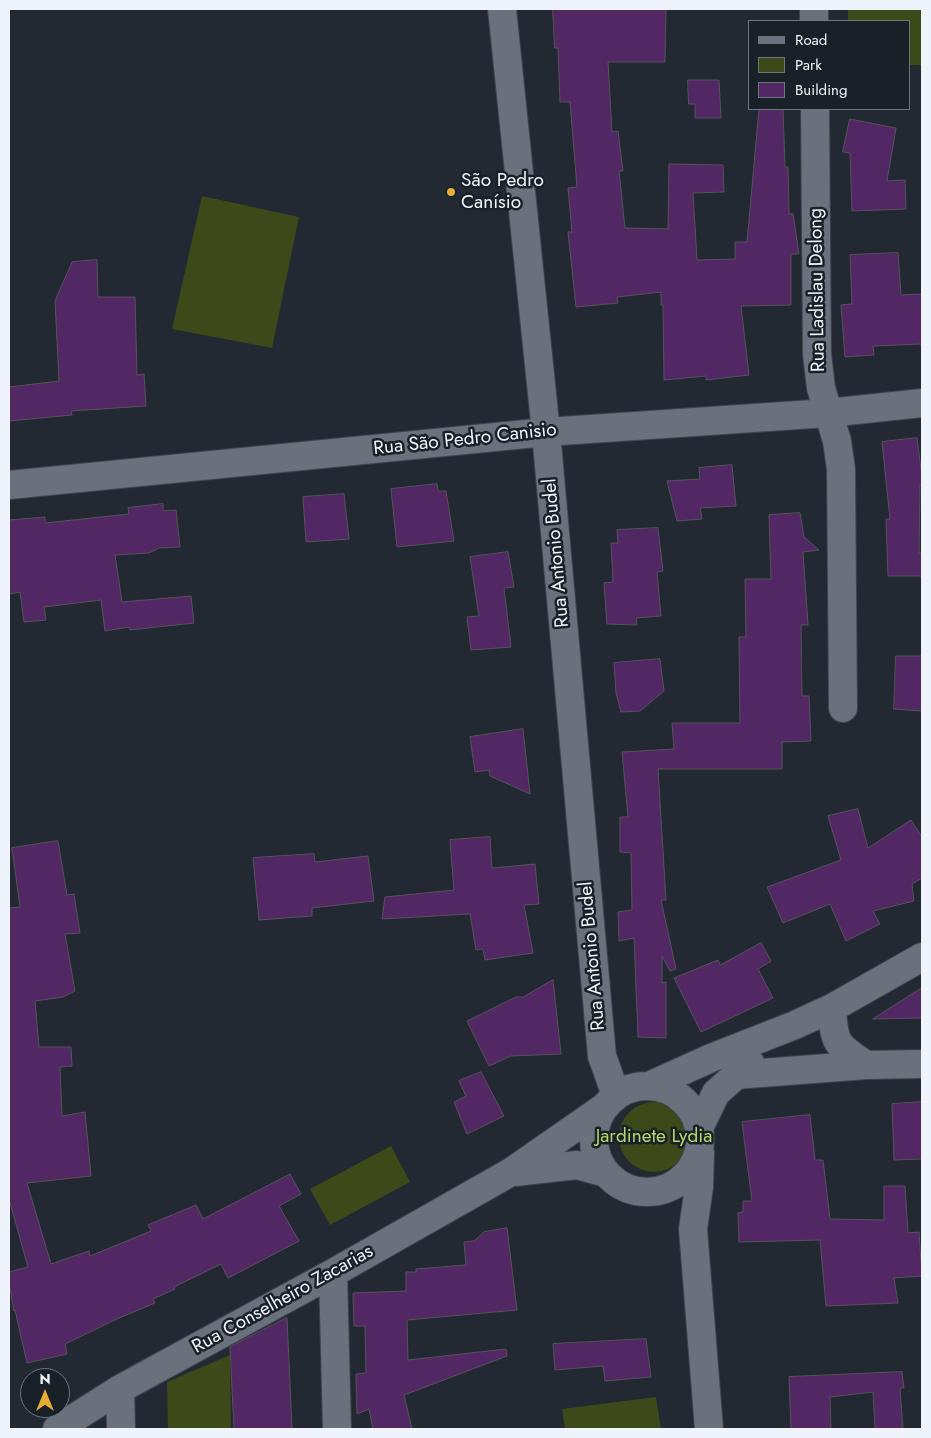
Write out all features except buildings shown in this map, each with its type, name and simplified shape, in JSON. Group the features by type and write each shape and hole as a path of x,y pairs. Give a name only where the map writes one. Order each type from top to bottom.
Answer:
{"street":[{"name":"Rua Antonio Budel","path":"502,9 546,432 602,1056 610,1101"},
{"name":"Rua Ladislau Delong","path":"815,110 817,354 821,388 837,441 841,469 843,708"},
{"name":"Rua São Pedro Canisio","path":"9,486 546,432 828,413 922,403"},
{"path":"795,1025 716,1093 700,1137 695,1163 685,1177 671,1187 653,1192 644,1192 619,1185 606,1173 597,1158 593,1141 596,1124 610,1101 650,1086 711,1058 795,1025 832,1008 922,957"},
{"path":"832,1008 835,1038 841,1047 866,1065"},
{"path":"735,1075 866,1065 922,1064"},
{"path":"650,1086 667,1089 682,1098 693,1112 700,1137 699,1187 693,1229 709,1429"},
{"name":"Rua Conselheiro Zacarias","path":"57,1429 120,1389 333,1273 511,1172 610,1101"},
{"name":"Rua Conselheiro Zacarias","path":"511,1172 577,1165 606,1173"},
{"path":"644,1192 667,1205 693,1229"},
{"path":"333,1273 337,1429"},
{"path":"120,1389 121,1429"}],"green space":[{"path":"848,9 922,9 922,65 911,65 911,20 848,20"},
{"path":"202,196 299,217 272,348 172,329"},
{"name":"Jardinete Lydia","path":"661,1102 674,1108 683,1117 687,1123 689,1137 687,1151 679,1162 668,1170 647,1172 640,1170 629,1162 621,1151 619,1130 621,1123 629,1112 640,1104"},
{"path":"391,1146 410,1182 330,1225 310,1189"},
{"path":"230,1355 231,1429 168,1429 167,1382"},
{"path":"656,1397 661,1429 565,1429 562,1409"}],"place":[{"name":"São Pedro Canísio","path":"451,192"}]}
